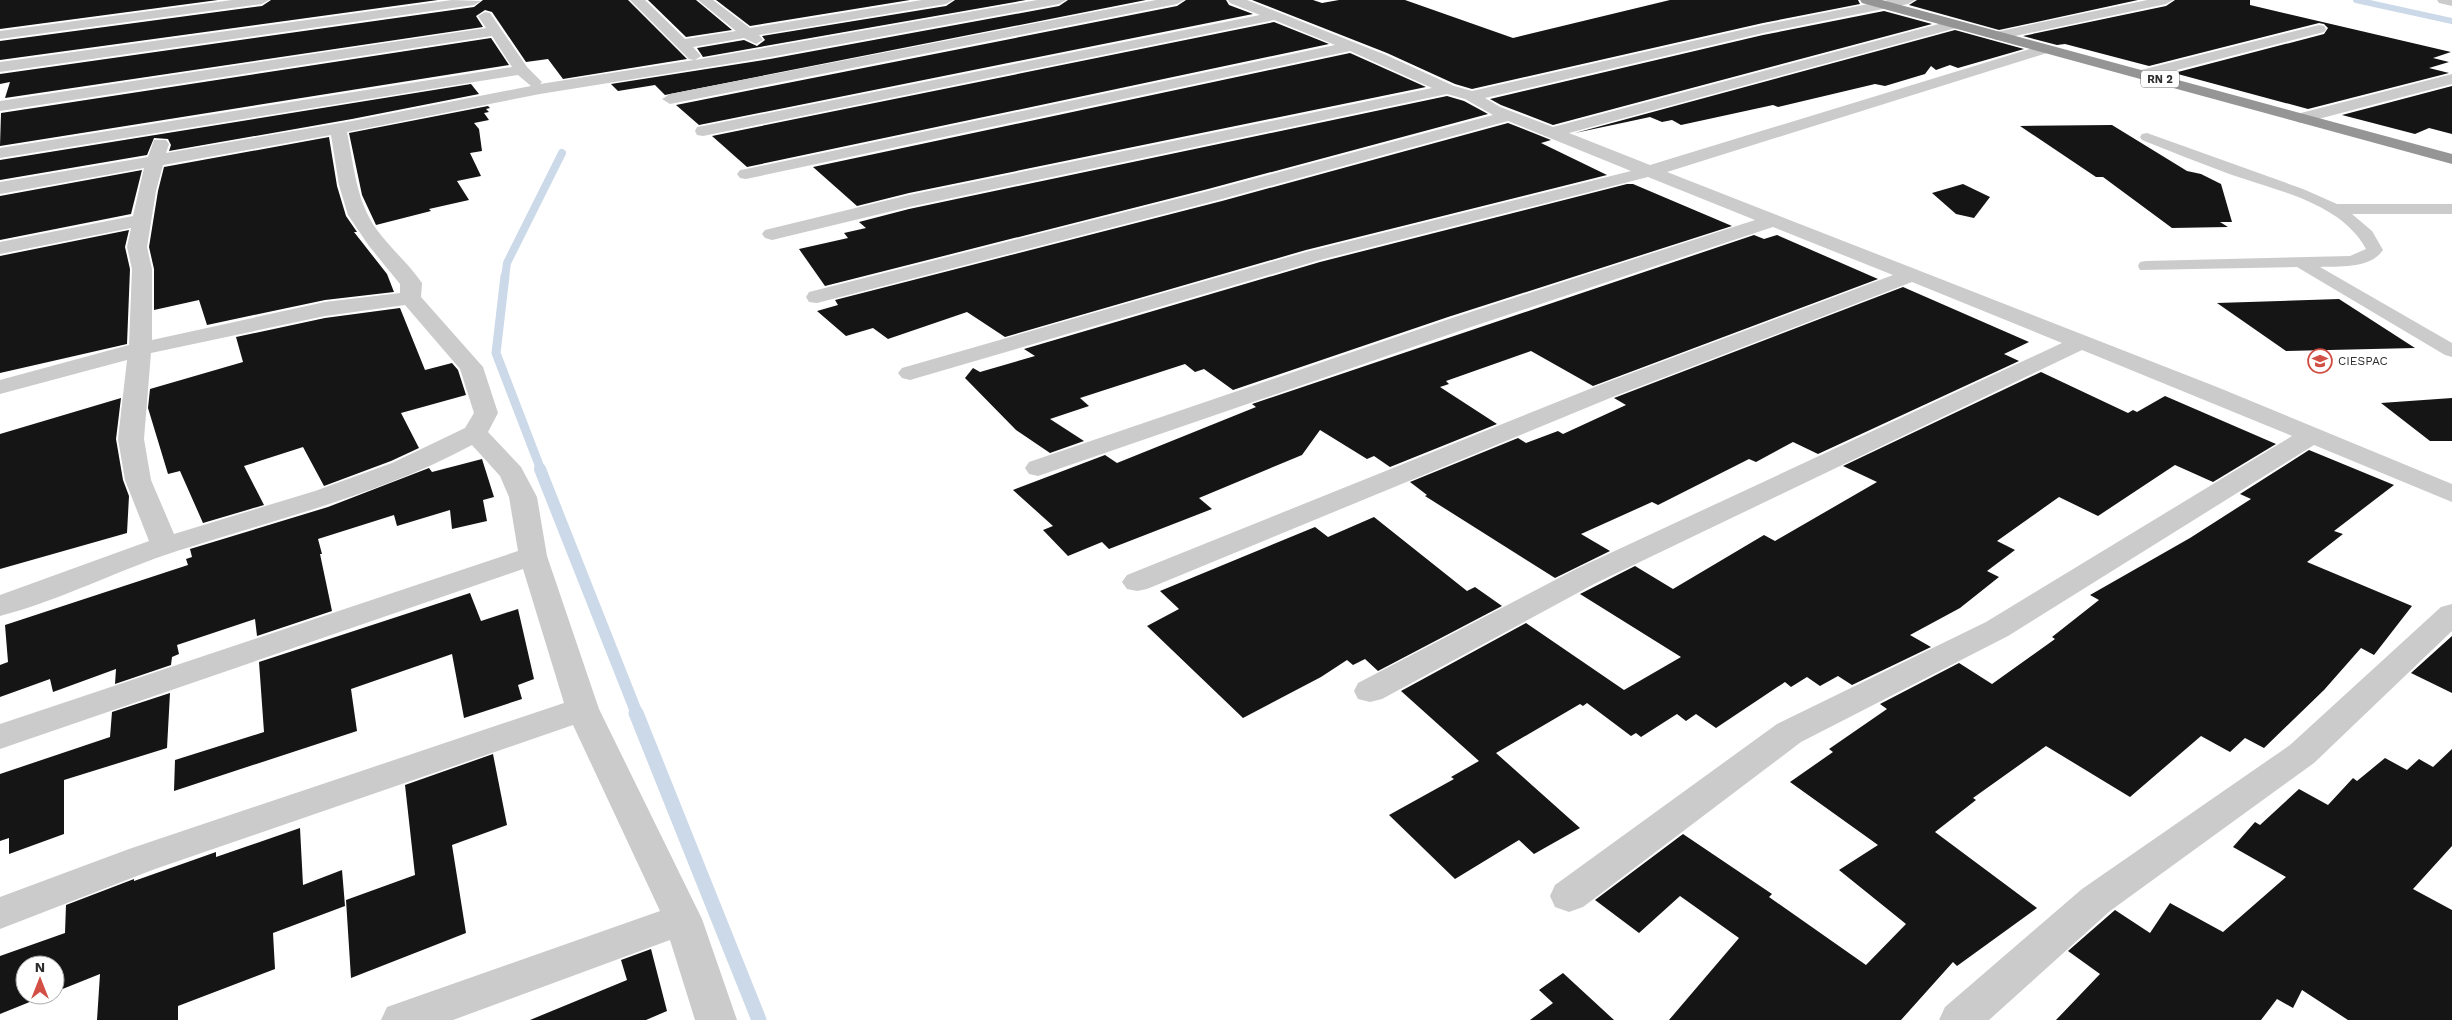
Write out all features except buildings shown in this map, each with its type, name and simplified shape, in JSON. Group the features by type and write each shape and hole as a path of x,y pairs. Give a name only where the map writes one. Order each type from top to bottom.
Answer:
{"highway":[{"name":"RN 2","path":"1867,0 2452,159"}],"street":[{"path":"0,34 262,0"},
{"path":"0,67 474,0 522,70 540,89"},
{"path":"636,0 702,64"},
{"path":"682,44 946,0"},
{"path":"0,188 338,128 540,89 770,53 1058,0"},
{"path":"670,99 1177,0"},
{"path":"1235,0 1351,46 1448,89 1471,96 1494,110 2082,342 2452,494"},
{"path":"1471,96 1763,29 1908,0"},
{"path":"1996,36 2166,0"},
{"path":"2444,0 2452,2"},
{"path":"711,1 770,53"},
{"path":"703,131 1274,16"},
{"path":"1551,133 1955,24"},
{"path":"2142,74 2319,29"},
{"path":"0,106 496,31"},
{"path":"746,174 1351,46"},
{"path":"910,374 1313,256 1651,171 2045,49"},
{"path":"0,153 164,128 360,94 522,70"},
{"path":"2303,118 2452,79"},
{"path":"772,234 909,201 1448,89"},
{"path":"817,297 1206,198 1509,116"},
{"path":"164,128 140,220 137,247 142,269 140,349 131,439 138,480 165,545"},
{"path":"0,606 165,545 327,496 440,453 475,433 486,412 471,367 410,298 410,283 380,247 358,214 349,184 338,128"},
{"path":"0,248 140,220"},
{"path":"1038,468 1457,324 1774,220"},
{"path":"1137,582 1606,391 1912,274"},
{"path":"0,387 140,349 325,309 410,298"},
{"path":"1370,691 1586,576 2082,342"},
{"path":"475,433 512,473 523,497 533,556 582,709 683,919 716,1020"},
{"path":"1569,896 1788,733 1997,628 2311,436"},
{"path":"0,737 533,556"},
{"path":"1960,1020 2096,900 2302,754 2452,614"},
{"path":"0,913 142,859 582,709"},
{"path":"402,1020 683,919"}],"lane":[{"path":"2146,266 2352,261 2370,255 2375,250 2372,242 2362,231 2333,209 2307,195 2243,175 2147,137"},
{"path":"2333,209 2452,209"},
{"path":"2300,262 2452,351"}],"waterway":[{"path":"2356,0 2452,21"},
{"path":"505,277 507,263 562,153"},
{"path":"505,276 496,353 541,470"},
{"path":"540,469 637,714"},
{"path":"636,713 759,1020"}],"place":[{"name":"CIESPAC","path":"2320,361"}]}
